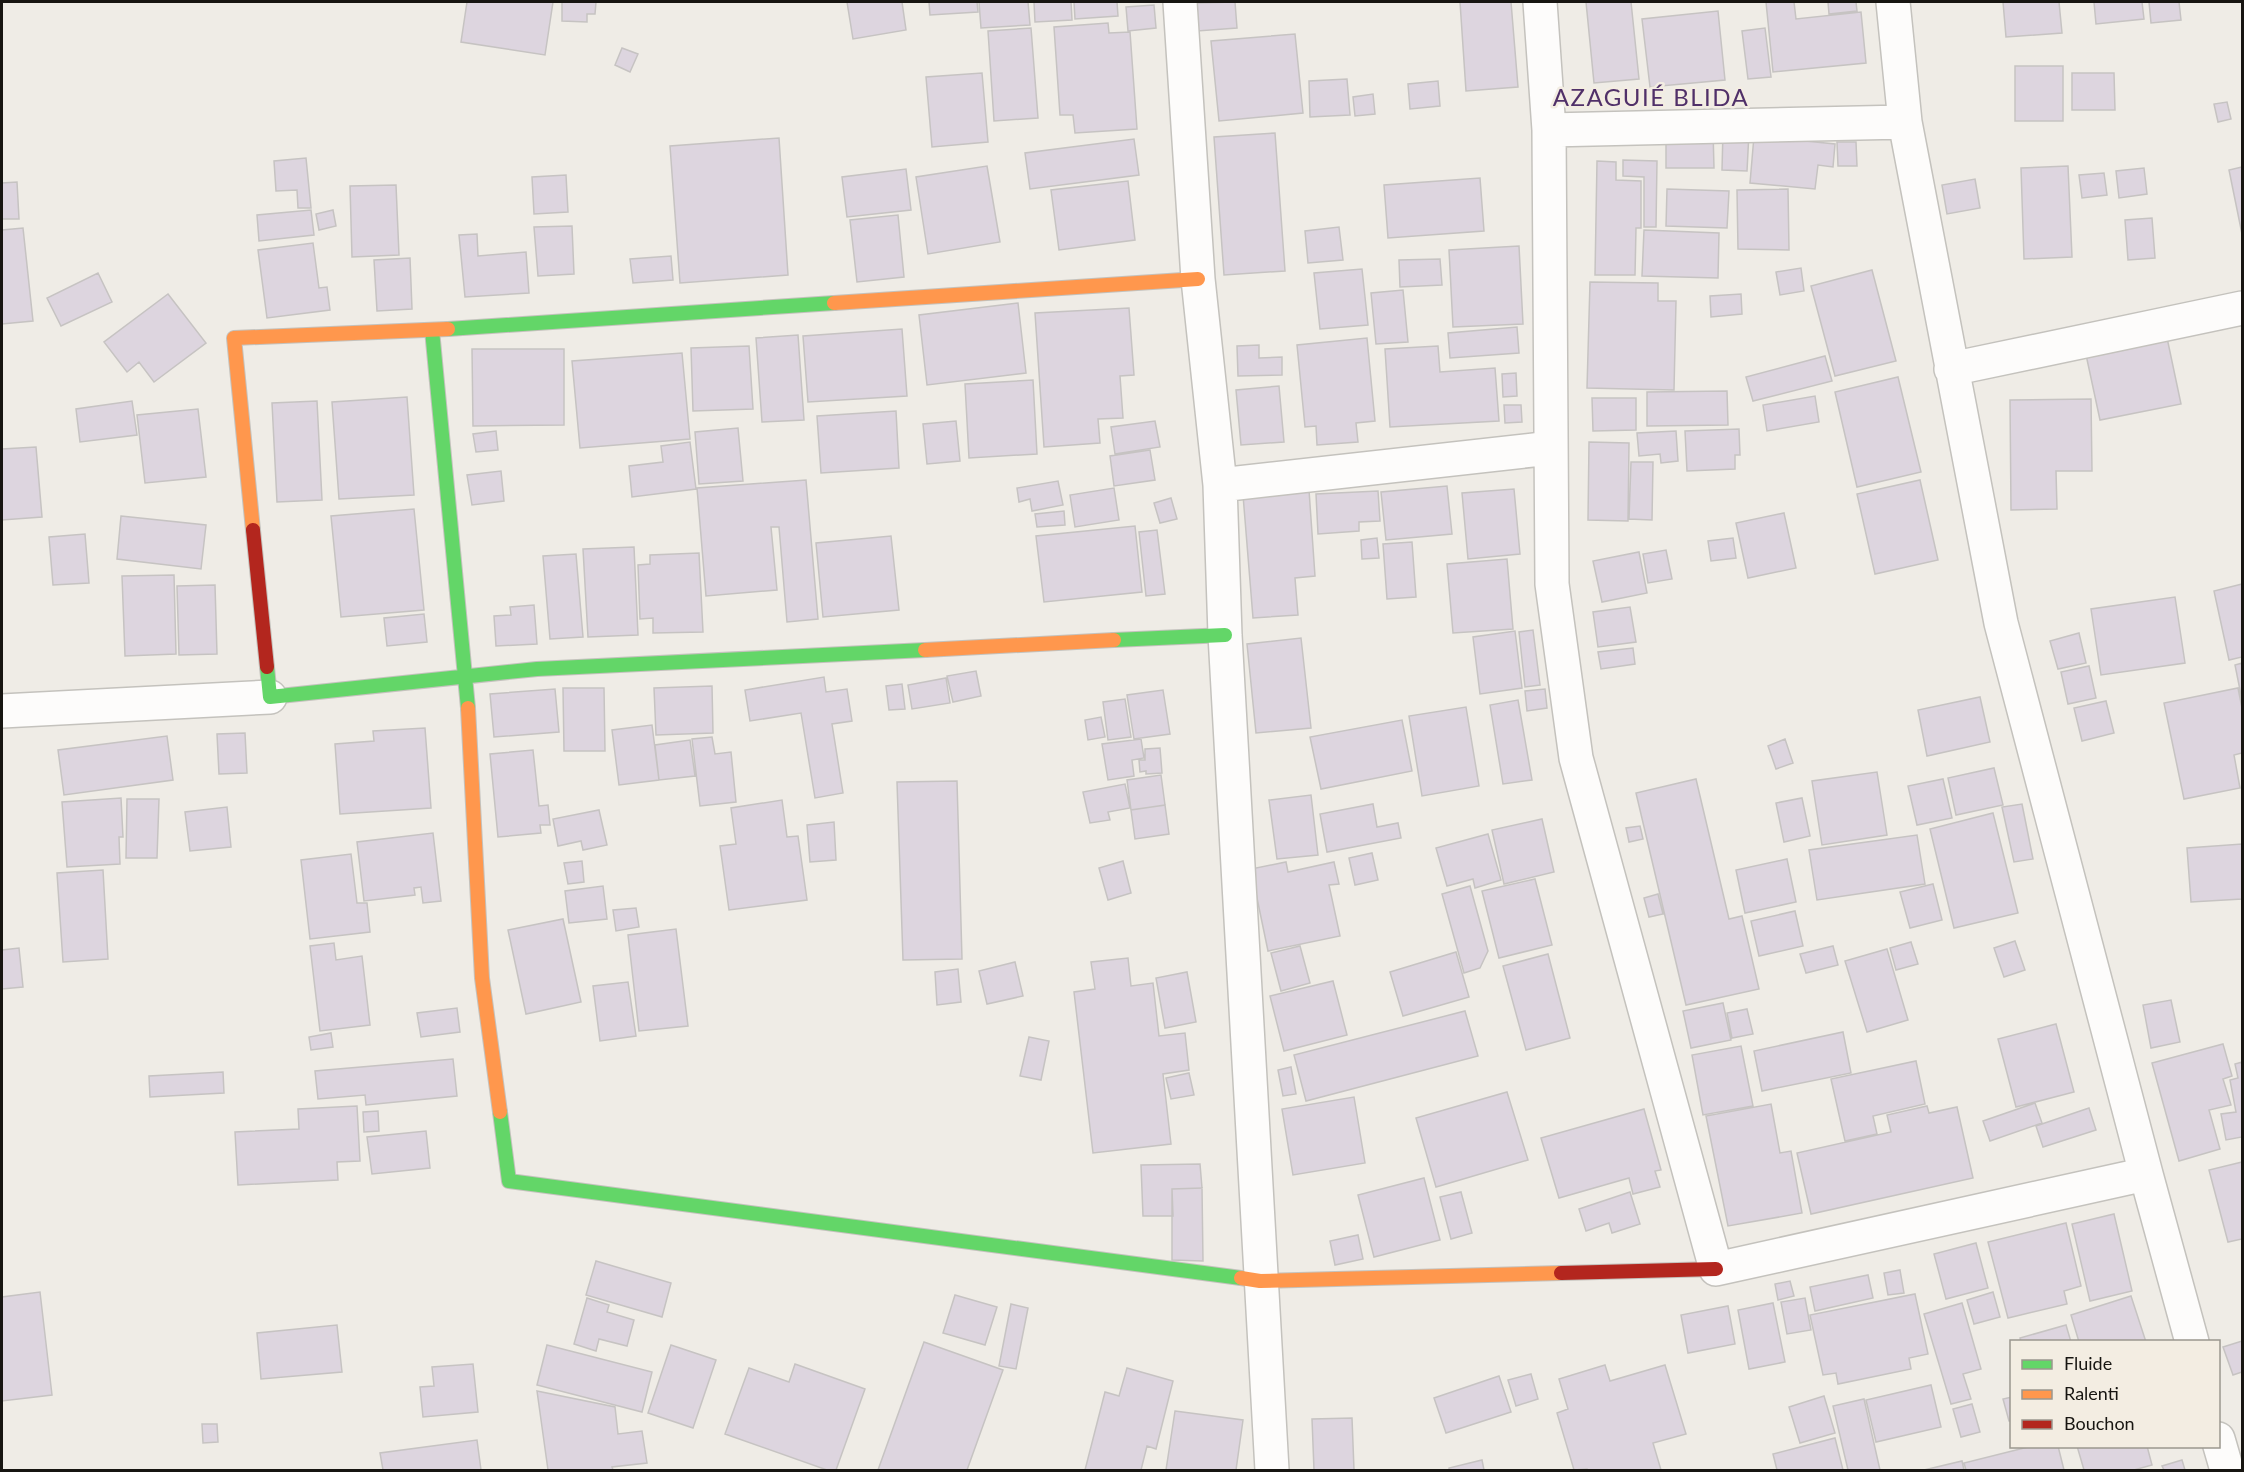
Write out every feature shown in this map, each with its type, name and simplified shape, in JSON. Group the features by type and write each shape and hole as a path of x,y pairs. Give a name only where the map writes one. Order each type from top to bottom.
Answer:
{"street":[{"path":"1180,2 1198,279 1220,485 1225,635 1272,1470"},
{"path":"1540,2 1549,130 1552,584 1576,758 1716,1269"},
{"path":"1893,2 1905,123 2001,623 2192,1340"},
{"path":"1549,130 1905,123"},
{"path":"270,697 234,338 432,330 1198,279"},
{"path":"1951,369 2242,308"},
{"path":"432,330 466,676 482,978 510,1181 1260,1281 1716,1269 2146,1174"},
{"path":"1220,485 1551,448"},
{"path":"2,711 270,697 537,669 1225,635"},
{"path":"2220,1446 2227,1470"}],"building":[{"path":"467,2 553,2 545,55 461,42"},
{"path":"562,2 596,2 595,14 587,14 587,22 562,21"},
{"path":"847,2 902,2 906,30 853,39"},
{"path":"929,2 977,2 978,12 930,15"},
{"path":"979,2 1028,2 1030,25 981,28"},
{"path":"1034,2 1071,2 1072,20 1035,22"},
{"path":"1074,2 1117,2 1118,16 1075,19"},
{"path":"1235,2 1237,28 1197,31 1195,3"},
{"path":"1460,2 1511,2 1518,87 1466,91"},
{"path":"1586,2 1631,2 1639,79 1594,83"},
{"path":"1766,2 1794,2 1796,19 1861,12 1866,63 1773,72"},
{"path":"1828,2 1856,2 1857,11 1829,14"},
{"path":"2003,2 2059,2 2062,33 2006,37"},
{"path":"2094,2 2142,2 2144,19 2096,24"},
{"path":"2149,2 2179,2 2181,20 2151,23"},
{"path":"1154,5 1156,28 1128,31 1126,7"},
{"path":"1718,11 1725,80 1650,87 1642,19"},
{"path":"1108,23 1109,33 1130,32 1137,129 1075,133 1073,115 1060,115 1054,27"},
{"path":"1031,28 1038,118 994,121 988,31"},
{"path":"1765,28 1771,77 1748,79 1742,31"},
{"path":"1295,34 1303,113 1219,121 1211,41"},
{"path":"622,48 638,54 630,72 615,65"},
{"path":"2015,66 2063,66 2063,121 2015,121"},
{"path":"982,73 988,142 932,147 926,77"},
{"path":"2072,73 2114,73 2115,110 2072,110"},
{"path":"1347,79 1350,115 1310,117 1309,81"},
{"path":"1438,81 1440,106 1410,109 1408,84"},
{"path":"1373,94 1375,114 1355,116 1353,97"},
{"path":"2227,102 2231,119 2218,122 2214,104"},
{"path":"1713,131 1714,168 1666,168 1666,132"},
{"path":"1723,131 1749,132 1747,171 1722,170"},
{"path":"1275,133 1285,271 1224,275 1214,137"},
{"path":"1754,136 1835,144 1833,167 1818,165 1815,189 1750,183"},
{"path":"779,138 788,275 680,283 670,146"},
{"path":"1134,139 1139,175 1030,189 1025,153"},
{"path":"1837,142 1856,142 1857,166 1838,166"},
{"path":"306,158 311,208 298,208 297,190 276,191 274,161"},
{"path":"1623,160 1657,161 1656,227 1644,227 1644,177 1623,176"},
{"path":"1597,161 1616,162 1616,180 1641,181 1641,228 1636,228 1635,275 1595,275"},
{"path":"987,166 1000,242 928,254 916,177"},
{"path":"2068,166 2072,257 2024,259 2021,168"},
{"path":"2242,167 2242,234 2229,170"},
{"path":"2144,168 2147,194 2119,198 2116,171"},
{"path":"906,169 911,210 847,217 842,177"},
{"path":"2104,173 2107,195 2082,198 2079,175"},
{"path":"566,175 568,212 534,214 532,177"},
{"path":"1480,178 1484,231 1388,238 1384,185"},
{"path":"1975,179 1980,208 1947,214 1942,185"},
{"path":"1128,181 1135,240 1059,250 1051,190"},
{"path":"17,182 19,219 2,219 2,183"},
{"path":"396,185 399,255 352,257 350,186"},
{"path":"1667,189 1729,191 1727,228 1666,226"},
{"path":"1788,189 1789,250 1738,249 1737,190"},
{"path":"311,210 314,235 259,241 257,215"},
{"path":"333,210 336,226 319,230 316,214"},
{"path":"898,215 904,277 857,282 850,220"},
{"path":"2152,218 2155,258 2128,260 2125,220"},
{"path":"572,226 574,274 538,276 534,227"},
{"path":"1339,227 1343,260 1308,263 1305,231"},
{"path":"23,228 33,321 2,324 2,230"},
{"path":"1644,230 1719,233 1718,278 1642,276"},
{"path":"477,234 478,256 526,252 529,293 465,297 459,235"},
{"path":"313,243 319,288 327,287 330,310 267,318 258,250"},
{"path":"1519,246 1523,324 1453,327 1449,250"},
{"path":"671,256 673,280 633,283 630,259"},
{"path":"410,258 412,309 377,311 374,260"},
{"path":"1440,259 1442,285 1400,287 1399,260"},
{"path":"1801,268 1804,291 1780,295 1776,272"},
{"path":"1362,269 1368,325 1320,329 1314,273"},
{"path":"1872,270 1896,361 1835,376 1811,286"},
{"path":"98,273 112,302 61,326 47,298"},
{"path":"1590,282 1658,283 1658,301 1676,301 1674,390 1587,388"},
{"path":"1403,290 1408,342 1376,344 1371,293"},
{"path":"168,294 206,343 154,382 139,362 127,372 104,342"},
{"path":"1741,294 1742,314 1711,317 1710,296"},
{"path":"1018,303 1026,373 927,385 919,315"},
{"path":"1129,308 1134,375 1120,376 1123,418 1098,419 1100,443 1044,447 1035,313"},
{"path":"1517,327 1519,353 1450,358 1448,333"},
{"path":"902,329 907,396 808,402 803,336"},
{"path":"2166,333 2181,404 2100,420 2085,350"},
{"path":"798,335 804,420 762,422 756,338"},
{"path":"1367,338 1375,421 1356,423 1358,442 1317,445 1316,426 1305,427 1297,345"},
{"path":"1259,345 1259,358 1282,357 1282,375 1238,376 1237,346"},
{"path":"749,346 753,409 693,411 691,348"},
{"path":"1438,346 1440,372 1495,368 1499,421 1390,427 1385,349"},
{"path":"472,349 564,349 564,425 473,426"},
{"path":"682,353 690,439 580,448 572,361"},
{"path":"1825,356 1832,381 1753,401 1746,377"},
{"path":"1516,373 1517,396 1503,397 1502,374"},
{"path":"1898,377 1921,472 1857,487 1835,392"},
{"path":"1033,380 1037,454 969,458 965,384"},
{"path":"1279,386 1284,442 1241,445 1236,390"},
{"path":"1727,391 1728,425 1647,426 1647,392"},
{"path":"1815,396 1819,422 1767,431 1763,405"},
{"path":"407,397 414,495 339,499 332,402"},
{"path":"1592,398 1636,398 1636,430 1593,431"},
{"path":"2091,399 2092,471 2056,471 2057,509 2011,510 2010,400"},
{"path":"132,401 137,435 80,442 76,409"},
{"path":"317,401 322,500 277,502 272,403"},
{"path":"1504,405 1521,405 1522,422 1505,423"},
{"path":"198,409 206,477 145,483 137,415"},
{"path":"896,411 899,468 821,473 817,416"},
{"path":"956,421 960,461 927,464 923,424"},
{"path":"1155,421 1160,447 1115,454 1111,427"},
{"path":"738,428 743,481 699,484 695,432"},
{"path":"1739,429 1740,455 1735,455 1735,469 1687,471 1685,431"},
{"path":"496,431 498,450 476,452 473,434"},
{"path":"1676,431 1678,461 1661,463 1660,454 1639,456 1637,433"},
{"path":"690,442 696,489 632,497 629,466 663,462 661,446"},
{"path":"1589,442 1629,443 1628,521 1588,520"},
{"path":"36,447 42,517 2,520 2,449"},
{"path":"1150,450 1155,480 1114,486 1110,456"},
{"path":"1631,462 1653,462 1652,520 1629,519"},
{"path":"501,471 504,501 472,505 467,475"},
{"path":"806,480 818,619 787,622 779,527 771,527 777,590 706,596 697,488"},
{"path":"1920,480 1938,560 1875,574 1857,494"},
{"path":"1058,481 1063,505 1032,511 1030,499 1019,502 1017,488"},
{"path":"1447,486 1452,534 1386,540 1381,492"},
{"path":"1114,488 1119,520 1075,527 1070,495"},
{"path":"1514,489 1520,554 1468,559 1462,493"},
{"path":"1309,490 1315,576 1295,578 1298,615 1253,618 1243,495"},
{"path":"1378,491 1380,521 1359,522 1359,531 1318,534 1316,494"},
{"path":"1171,498 1177,519 1160,523 1154,503"},
{"path":"414,509 424,610 341,617 331,516"},
{"path":"1064,511 1065,525 1037,527 1035,514"},
{"path":"1784,513 1796,568 1748,578 1736,523"},
{"path":"121,516 206,525 201,569 117,559"},
{"path":"1135,526 1142,592 1044,602 1036,536"},
{"path":"1157,530 1165,594 1146,596 1139,532"},
{"path":"85,534 89,583 53,585 49,537"},
{"path":"891,536 899,610 823,617 816,543"},
{"path":"1377,538 1379,558 1362,559 1361,540"},
{"path":"1733,538 1736,558 1711,561 1708,541"},
{"path":"1412,542 1416,597 1387,599 1383,544"},
{"path":"634,547 638,635 588,637 583,549"},
{"path":"1666,550 1672,579 1648,583 1643,554"},
{"path":"1639,552 1647,593 1602,602 1593,561"},
{"path":"699,553 703,632 653,633 653,618 640,619 638,565 650,564 650,555"},
{"path":"576,554 583,637 550,639 543,556"},
{"path":"1507,559 1513,629 1453,633 1447,564"},
{"path":"174,575 176,654 125,656 122,576"},
{"path":"2242,584 2242,657 2229,660 2214,591"},
{"path":"215,585 217,654 179,655 177,586"},
{"path":"2175,597 2185,663 2101,675 2091,609"},
{"path":"534,605 537,644 496,646 494,616 511,615 510,607"},
{"path":"1630,607 1636,642 1598,647 1593,612"},
{"path":"424,614 427,642 387,646 384,618"},
{"path":"1533,630 1540,685 1525,687 1519,632"},
{"path":"1515,631 1522,688 1480,694 1473,637"},
{"path":"2079,633 2086,663 2058,669 2050,641"},
{"path":"1301,638 1311,728 1256,733 1247,644"},
{"path":"1633,648 1635,664 1601,669 1598,652"},
{"path":"2242,663 2242,700 2235,665"},
{"path":"2089,666 2096,698 2068,704 2061,672"},
{"path":"976,671 981,696 953,702 947,676"},
{"path":"824,677 826,692 847,689 852,721 832,724 843,793 815,798 801,713 750,721 745,690"},
{"path":"946,678 950,703 912,709 908,685"},
{"path":"902,684 905,709 889,710 886,686"},
{"path":"712,686 713,733 656,735 654,688"},
{"path":"563,688 604,688 605,751 564,751"},
{"path":"2238,688 2242,708 2242,753 2234,755 2240,788 2184,799 2164,703"},
{"path":"555,689 559,732 494,737 490,694"},
{"path":"1545,689 1547,708 1527,711 1525,691"},
{"path":"1163,690 1170,734 1134,739 1127,695"},
{"path":"1980,697 1990,742 1927,756 1918,710"},
{"path":"1125,699 1131,737 1108,740 1103,702"},
{"path":"1518,700 1532,780 1503,784 1490,705"},
{"path":"2106,701 2114,733 2082,741 2074,708"},
{"path":"1466,707 1479,786 1422,796 1409,716"},
{"path":"1101,717 1105,737 1088,740 1085,720"},
{"path":"1402,720 1412,771 1321,789 1310,737"},
{"path":"652,725 659,780 619,785 612,730"},
{"path":"425,728 431,808 340,814 335,744 374,741 373,731"},
{"path":"245,733 247,773 219,774 217,734"},
{"path":"167,736 173,780 64,795 58,750"},
{"path":"712,737 715,754 731,752 736,802 700,806 692,739"},
{"path":"1141,739 1144,758 1132,760 1134,776 1108,780 1102,744"},
{"path":"1785,739 1793,763 1776,769 1768,746"},
{"path":"690,740 695,776 659,780 655,745"},
{"path":"1160,748 1162,773 1140,772 1139,760 1145,760 1145,749"},
{"path":"533,750 539,806 548,805 550,825 540,825 541,833 498,837 490,754"},
{"path":"1994,768 2003,805 1956,815 1948,778"},
{"path":"1877,772 1887,835 1822,845 1812,781"},
{"path":"1161,775 1165,805 1131,810 1127,780"},
{"path":"1696,779 1729,919 1742,916 1759,989 1686,1005 1636,793"},
{"path":"1943,779 1952,818 1917,825 1908,786"},
{"path":"957,781 962,959 903,960 897,782"},
{"path":"1125,784 1130,808 1108,812 1110,820 1090,823 1083,792"},
{"path":"1311,795 1318,855 1277,859 1269,800"},
{"path":"121,798 123,837 119,837 120,864 67,867 62,802"},
{"path":"1802,798 1810,836 1784,842 1776,803"},
{"path":"127,799 159,799 157,858 126,858"},
{"path":"782,800 787,837 798,836 807,900 729,910 720,846 736,844 731,808"},
{"path":"1373,804 1377,827 1398,823 1401,838 1327,852 1320,814"},
{"path":"2022,804 2033,859 2014,862 2002,807"},
{"path":"1165,805 1169,834 1135,839 1131,810"},
{"path":"227,807 231,847 190,851 185,812"},
{"path":"599,810 607,845 583,850 581,841 558,846 553,819"},
{"path":"1993,813 2018,913 1954,928 1930,829"},
{"path":"1542,819 1554,872 1504,884 1492,830"},
{"path":"834,822 836,860 810,862 807,825"},
{"path":"1640,826 1643,839 1629,842 1626,828"},
{"path":"433,833 441,901 423,903 421,887 414,888 415,895 364,901 357,842"},
{"path":"1488,834 1501,880 1475,888 1473,879 1447,886 1436,848"},
{"path":"1917,835 1925,884 1817,900 1809,850"},
{"path":"2242,844 2242,899 2191,902 2187,848"},
{"path":"1372,853 1378,880 1355,885 1349,858"},
{"path":"351,854 357,903 367,903 370,932 310,939 301,860"},
{"path":"1787,859 1796,902 1745,913 1736,870"},
{"path":"582,861 584,882 568,884 564,863"},
{"path":"1123,861 1131,893 1108,900 1099,868"},
{"path":"1286,862 1288,872 1334,862 1339,884 1329,885 1340,936 1268,951 1251,869"},
{"path":"103,870 108,959 63,962 57,873"},
{"path":"1535,879 1552,945 1499,958 1482,891"},
{"path":"1933,884 1942,920 1910,928 1900,892"},
{"path":"603,886 607,919 569,923 565,891"},
{"path":"1470,886 1488,951 1480,968 1464,973 1442,894"},
{"path":"1658,894 1663,914 1649,917 1644,898"},
{"path":"636,908 639,927 616,931 613,910"},
{"path":"1795,911 1803,946 1759,956 1751,921"},
{"path":"563,919 581,1002 526,1014 508,930"},
{"path":"676,929 688,1026 639,1031 628,935"},
{"path":"2015,941 2025,970 2004,977 1994,948"},
{"path":"1911,942 1918,964 1896,970 1890,948"},
{"path":"334,943 336,960 362,956 370,1025 320,1031 310,946"},
{"path":"1300,946 1310,983 1281,991 1271,953"},
{"path":"1833,946 1838,965 1806,973 1800,954"},
{"path":"19,948 23,987 2,989 2,950"},
{"path":"1887,949 1908,1020 1867,1032 1845,961"},
{"path":"1456,952 1469,997 1403,1016 1390,972"},
{"path":"1548,954 1570,1038 1526,1050 1503,966"},
{"path":"1128,958 1131,986 1153,983 1159,1036 1185,1033 1189,1070 1163,1074 1171,1144 1093,1153 1074,992 1095,989 1091,962"},
{"path":"1015,962 1023,996 987,1004 979,971"},
{"path":"958,969 961,1002 937,1005 935,972"},
{"path":"1187,972 1196,1022 1165,1028 1156,978"},
{"path":"1333,981 1347,1035 1284,1051 1270,996"},
{"path":"628,982 636,1036 600,1041 593,986"},
{"path":"2171,1000 2180,1042 2151,1048 2143,1005"},
{"path":"1723,1003 1731,1040 1691,1048 1683,1011"},
{"path":"457,1008 460,1032 421,1037 417,1013"},
{"path":"1747,1009 1753,1034 1732,1038 1727,1013"},
{"path":"1465,1011 1478,1056 1306,1101 1294,1055"},
{"path":"2056,1024 2074,1092 2016,1107 1998,1039"},
{"path":"1843,1032 1851,1073 1762,1091 1754,1051"},
{"path":"331,1033 333,1047 311,1050 309,1037"},
{"path":"1029,1037 1049,1041 1041,1080 1020,1076"},
{"path":"2223,1044 2232,1076 2223,1079 2231,1105 2209,1110 2220,1149 2179,1161 2152,1063"},
{"path":"1741,1046 1753,1106 1703,1115 1692,1055"},
{"path":"453,1059 457,1096 366,1105 365,1095 318,1099 315,1071"},
{"path":"1916,1061 1925,1104 1873,1116 1877,1134 1845,1141 1831,1079"},
{"path":"2242,1062 2242,1137 2226,1140 2221,1114 2236,1112 2230,1080 2238,1078 2235,1064"},
{"path":"1291,1067 1296,1094 1283,1096 1278,1070"},
{"path":"223,1072 224,1093 150,1097 149,1076"},
{"path":"1189,1073 1194,1095 1171,1099 1166,1078"},
{"path":"1507,1092 1528,1160 1436,1187 1416,1118"},
{"path":"1354,1097 1365,1163 1293,1175 1282,1109"},
{"path":"2035,1103 2042,1123 1990,1141 1983,1121"},
{"path":"1771,1104 1780,1153 1791,1151 1802,1213 1728,1226 1706,1116"},
{"path":"357,1106 360,1161 337,1162 338,1180 238,1185 235,1132 299,1129 298,1109"},
{"path":"1927,1106 1929,1113 1957,1107 1973,1178 1811,1214 1797,1153 1891,1132 1887,1115"},
{"path":"2089,1108 2096,1130 2043,1147 2036,1126"},
{"path":"1644,1109 1661,1170 1655,1171 1660,1187 1633,1194 1629,1178 1559,1198 1541,1138"},
{"path":"378,1111 379,1131 364,1132 363,1112"},
{"path":"426,1131 430,1168 372,1174 367,1137"},
{"path":"2242,1162 2242,1239 2228,1242 2209,1170"},
{"path":"1200,1164 1202,1188 1172,1189 1173,1216 1143,1216 1141,1165"},
{"path":"1424,1178 1440,1240 1374,1257 1358,1195"},
{"path":"1202,1188 1203,1261 1172,1260 1172,1189"},
{"path":"1461,1192 1472,1233 1451,1239 1440,1197"},
{"path":"1630,1192 1640,1224 1612,1233 1609,1223 1586,1231 1579,1209"},
{"path":"2114,1214 2132,1291 2090,1301 2072,1224"},
{"path":"2066,1223 2081,1286 2064,1291 2067,1304 2008,1318 1988,1242"},
{"path":"1358,1235 1363,1259 1335,1265 1330,1241"},
{"path":"1976,1243 1988,1288 1946,1299 1934,1254"},
{"path":"596,1261 671,1283 662,1317 586,1295"},
{"path":"1900,1270 1904,1293 1888,1295 1884,1273"},
{"path":"1868,1275 1873,1298 1815,1311 1810,1287"},
{"path":"1790,1281 1794,1296 1778,1300 1775,1284"},
{"path":"40,1292 52,1395 2,1401 2,1297"},
{"path":"1993,1292 2000,1317 1974,1324 1967,1300"},
{"path":"1915,1294 1928,1354 1909,1358 1911,1369 1838,1384 1836,1373 1823,1375 1810,1315"},
{"path":"955,1295 997,1307 985,1345 943,1333"},
{"path":"2131,1296 2145,1340 2078,1340 2071,1315"},
{"path":"587,1298 609,1305 607,1312 634,1320 627,1346 599,1339 596,1351 574,1344"},
{"path":"1805,1298 1811,1330 1787,1334 1781,1302"},
{"path":"1773,1303 1785,1362 1749,1369 1738,1310"},
{"path":"1962,1303 1981,1369 1963,1374 1971,1399 1951,1404 1924,1314"},
{"path":"1011,1304 1028,1308 1016,1369 999,1366"},
{"path":"1728,1306 1735,1344 1688,1353 1681,1315"},
{"path":"337,1325 342,1372 261,1379 257,1333"},
{"path":"2066,1325 2070,1340 2020,1340 2020,1338"},
{"path":"2242,1341 2242,1372 2233,1375 2223,1347"},
{"path":"924,1342 1003,1370 967,1470 878,1470"},
{"path":"547,1345 652,1372 642,1412 537,1385"},
{"path":"671,1345 716,1360 693,1428 648,1413"},
{"path":"473,1364 478,1412 423,1417 420,1387 434,1386 432,1367"},
{"path":"795,1364 865,1389 836,1470 827,1470 725,1434 749,1368 789,1382"},
{"path":"1605,1365 1610,1381 1665,1365 1686,1434 1653,1443 1661,1470 1574,1470 1557,1413 1568,1409 1559,1379"},
{"path":"1127,1368 1173,1381 1156,1449 1147,1446 1141,1470 1085,1470 1105,1392 1119,1396"},
{"path":"1531,1374 1538,1399 1516,1406 1508,1380"},
{"path":"1499,1376 1511,1412 1446,1433 1434,1398"},
{"path":"1931,1385 1941,1427 1876,1442 1866,1400"},
{"path":"537,1391 615,1407 618,1434 642,1431 647,1463 612,1467 613,1470 548,1470"},
{"path":"1824,1396 1835,1433 1800,1443 1789,1407"},
{"path":"2010,1397 2010,1421 2009,1421 2003,1399"},
{"path":"1864,1399 1880,1470 1848,1470 1833,1406"},
{"path":"1972,1404 1980,1432 1961,1437 1953,1409"},
{"path":"1175,1411 1243,1420 1236,1470 1166,1470"},
{"path":"1352,1418 1354,1470 1314,1470 1312,1419"},
{"path":"202,1424 217,1424 218,1442 203,1443"},
{"path":"1835,1438 1843,1470 1777,1470 1773,1454"},
{"path":"477,1440 481,1470 383,1470 380,1453"},
{"path":"2024,1448 2058,1448 2064,1470 1966,1470 1964,1463"},
{"path":"2078,1448 2148,1448 2152,1465 2134,1470 2084,1470"},
{"path":"1482,1460 1484,1470 1449,1470 1449,1468"},
{"path":"2182,1460 2185,1470 2164,1470 2162,1466"},
{"path":"1962,1461 1964,1470 1924,1470"}],"traffic: fast":[{"path":"448,329 834,303"},
{"path":"432,330 468,708"},
{"path":"1114,640 1225,635"},
{"path":"267,667 270,697 537,669 925,650"},
{"path":"500,1112 509,1181 1241,1278"}],"traffic: slow":[{"path":"834,303 1198,279"},
{"path":"253,530 234,338 448,329"},
{"path":"925,650 1114,640"},
{"path":"468,708 482,978 500,1112"},
{"path":"1241,1278 1260,1281 1561,1273"}],"traffic: jam":[{"path":"253,530 267,667"},
{"path":"1561,1273 1716,1269"}],"district":[{"name":"AZAGUIÉ BLIDA","path":"1651,96"}]}
